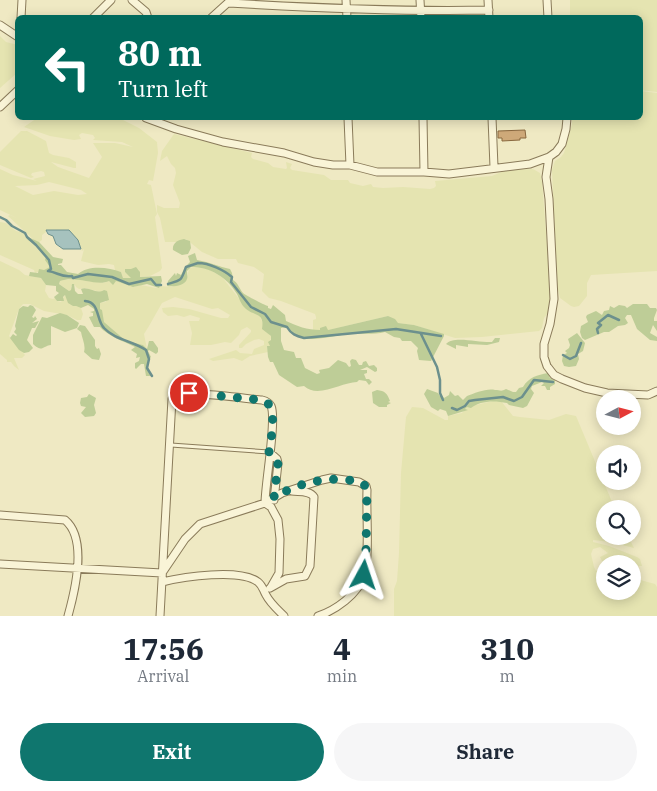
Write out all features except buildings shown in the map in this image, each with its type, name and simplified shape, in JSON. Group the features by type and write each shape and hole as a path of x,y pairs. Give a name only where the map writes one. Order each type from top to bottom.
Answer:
{"street":[{"path":"21,15 22,0"},
{"path":"96,15 111,0"},
{"path":"132,0 147,15"},
{"path":"346,0 347,14"},
{"path":"420,0 421,15"},
{"path":"215,15 230,2 347,14 489,14 488,0"},
{"path":"547,0 548,15"},
{"path":"0,25 15,35"},
{"path":"0,107 15,93"},
{"path":"151,120 223,142 284,153 314,162 350,165 377,172 449,174 530,164 549,157 562,144 567,120"},
{"path":"348,120 350,165"},
{"path":"423,120 424,172"},
{"path":"492,120 494,168"},
{"path":"549,157 546,177 550,206 554,299 550,324 544,344 544,357 547,366 554,375 562,379 607,393 648,395 657,391"},
{"path":"160,616 171,445 172,399 189,393 267,401 271,405 265,503"},
{"path":"266,595 279,573 280,540 274,498 278,463 277,459 269,452"},
{"path":"162,573 184,539 200,524 265,503 310,483 331,478 359,482 366,486 367,490 364,575 354,591 341,605 318,616"},
{"path":"270,588 286,579 305,576 310,566 314,497 308,492 289,491"},
{"path":"265,503 275,511"},
{"path":"0,515 65,520 72,528 76,539 78,569 68,616"},
{"path":"0,564 162,573"},
{"path":"162,582 183,577 223,575 255,580 264,588 266,595 284,616"}],"lane":[{"path":"171,445 269,452"}],"green space":[{"path":"570,0 657,0 657,92 643,90 643,15 570,15"},
{"path":"0,36 6,42 15,44 15,75 0,88"},
{"path":"643,91 657,93 657,271 591,275 587,283 587,296 579,306 574,307 560,298 557,285 552,170 555,161 564,153 572,120 643,120"},
{"path":"34,120 123,120 139,128 157,142 158,153 153,181 149,180 147,184 151,185 157,214 155,217 162,268 160,271 150,276 139,277 139,270 126,269 125,272 132,278 123,278 121,272 115,270 114,265 98,265 81,261 84,249 82,251 78,240 66,230 46,230 42,235 42,240 39,242 35,241 8,216 19,219 0,210 0,169 13,175 37,181 33,179 45,176 44,172 41,171 32,173 31,175 34,177 31,178 0,165 0,152 21,131 27,131 46,141 49,153 69,158 76,162 76,168 74,168 51,162 58,167 89,178 102,157 93,143 115,143 133,147 122,142 93,140 95,138 93,135 82,133 79,135 81,139 74,140 50,136 24,127","holes":["49,182 81,190 87,194 78,195 54,191 33,195 15,186 37,185"]},
{"path":"174,134 252,153 251,157 253,159 268,163 273,167 286,169 286,162 292,164 290,168 292,170 324,175 331,180 348,180 350,183 363,186 371,184 373,187 383,188 430,189 436,186 435,181 492,176 506,170 533,169 540,173 542,182 550,283 550,310 544,318 542,328 539,331 455,338 414,325 398,323 388,316 328,330 313,330 313,320 316,319 315,314 269,298 262,291 264,274 254,267 238,263 236,259 218,259 202,252 186,239 178,242 165,242 157,205 164,208 179,208 180,203 173,185 176,173 175,168 167,156 160,161 162,151"},
{"path":"0,222 6,223 16,231 25,233 47,257 50,268 35,273 34,270 0,255"},
{"path":"26,236 39,242 53,257 63,259 62,263 58,265 61,265 67,272 78,274 87,269 104,268 121,272 123,278 131,278 125,272 125,269 136,267 140,272 140,277 161,276 162,281 159,288 147,284 133,287 116,281 113,285 109,281 99,283 73,279 60,281 59,284 69,291 72,284 74,284 75,291 78,294 83,294 81,289 84,288 98,292 107,291 109,300 100,303 104,322 126,341 143,345 147,349 149,341 153,341 158,348 156,354 148,351 151,357 148,366 152,376 146,376 144,364 135,368 135,363 139,361 140,357 136,358 137,354 131,350 135,347 111,336 100,327 94,327 89,317 93,316 93,313 90,312 94,311 94,309 88,305 81,308 73,306 68,303 65,295 63,297 64,301 57,301 54,297 59,293 56,291 56,286 46,285 41,278 29,276 30,272 38,273 39,269 44,270 50,267 45,260 46,257"},
{"path":"184,239 190,241 191,248 188,254 182,255 173,250 173,245"},
{"path":"195,253 197,260 230,269 233,280 243,293 268,306 268,308 271,309 273,305 285,315 286,321 298,326 320,330 320,328 326,326 328,330 388,316 395,319 398,323 414,325 444,334 444,336 431,361 419,360 418,348 411,341 402,341 400,338 385,332 347,334 310,339 296,336 287,327 281,328 281,341 284,350 294,352 296,358 301,358 305,368 317,374 320,373 319,370 329,368 338,360 346,363 349,367 351,366 350,361 352,359 356,360 359,365 366,361 369,366 374,365 377,368 375,372 367,367 360,370 367,370 367,373 364,374 366,379 372,382 369,385 366,381 359,380 330,389 316,391 304,386 297,387 279,375 273,362 270,362 267,346 270,346 268,342 271,340 271,336 262,329 262,319 244,307 233,288 223,278 211,271 191,267 187,271 187,278 184,283 167,286 168,281 175,273 176,276 177,273 181,275 190,262 188,256"},
{"path":"0,261 25,275 41,278 46,285 45,291 49,298 55,298 61,302 65,295 73,306 81,308 83,314 81,320 77,320 67,315 44,311 30,304 23,304 19,309 9,336 25,355 22,358 14,358 19,370 11,362 7,362 0,354"},
{"path":"189,268 208,269 222,277 248,310 260,316 265,330 271,336 270,346 267,347 268,352 250,356 242,361 234,358 213,361 209,359 236,350 240,353 252,354 254,349 264,345 264,341 254,340 239,348 239,345 251,332 247,327 241,330 231,343 190,345 192,333 189,321 199,321 200,318 190,315 184,317 177,315 168,316 163,312 162,308 189,309 221,318 228,318 230,315 218,308 212,309 175,297 162,303 144,334 147,349 143,345 126,341 104,322 99,303 106,302 104,290 100,292 86,288 79,289 75,285 71,286 69,291 59,284 63,280 78,279 103,283 116,281 134,287 141,285 156,288 161,286 171,287 184,283 187,279"},
{"path":"633,304 647,304 650,308 656,308 654,321 657,321 657,331 653,325 650,333 657,337 657,341 650,340 637,329 631,315 627,315 625,318 628,323 625,325 618,326 609,332 604,332 585,340 582,338 581,326 588,322 587,315 596,311 602,315 604,311 609,310 610,306 614,308 619,305 627,308"},
{"path":"30,305 36,310 32,317 34,318 35,316 37,319 32,323 39,321 35,328 32,328 27,340 33,348 29,352 24,353 19,350 10,338 13,334 17,335 14,332 19,309"},
{"path":"60,313 79,323 77,328 65,332 51,326 51,345 41,349 36,347 33,344 33,335 42,317 47,318"},
{"path":"80,325 85,326 95,340 95,346 97,349 99,348 101,354 99,360 92,359 84,352 81,332 77,329"},
{"path":"577,333 585,343 583,351 578,354 579,359 576,366 564,366 562,361 563,355 567,353 565,351 570,345 568,339"},
{"path":"495,338 500,338 499,342 487,345 468,344 468,347 456,345 456,349 446,344 454,340 492,342"},
{"path":"548,373 550,378 555,380 555,384 550,387 550,390 547,390 545,386 541,386 544,383 542,382 532,386 531,389 534,393 527,406 523,408 492,401 478,404 471,408 467,407 465,409 468,410 448,416 446,411 440,409 438,411 431,407 424,394 427,389 438,393 440,396 441,394 444,398 449,395 450,391 463,400 467,396 481,391 502,391 506,389 516,392 531,379"},
{"path":"377,390 384,392 388,396 390,401 388,402 391,403 387,407 379,407 373,403 372,392"},
{"path":"89,394 96,398 94,405 96,413 94,416 85,417 81,413 86,407 81,406 80,403 81,398 87,397"},
{"path":"501,401 513,416 549,420 566,414 576,416 596,464 596,490 607,490 611,500 596,500 596,540 593,540 593,542 596,543 596,545 609,546 632,555 604,555 608,553 600,547 593,549 591,554 596,571 596,600 641,600 641,580 655,584 657,587 657,616 394,616 394,589 397,581 399,553 401,473 406,417 412,407 423,408 448,420 448,416 462,413 467,407"}],"water":[{"path":"46,230 69,230 78,240 81,249 63,249 56,244 53,236 48,234"}],"waterway":[{"path":"0,217 25,233 36,245 49,260 51,269 48,271 72,276 73,278 88,274 112,277 129,284 151,279 156,285 161,285"},
{"path":"168,284 180,279 186,267 198,263 216,267 232,277 231,282 251,307 265,314 271,322 287,327 294,334 304,338 396,329 441,336"},
{"path":"85,301 93,305 102,325 108,332 146,350 149,359 147,368 152,376"},
{"path":"598,333 597,329 601,325 598,323 608,315 619,320"},
{"path":"421,334 437,367 440,393 443,400"},
{"path":"563,355 570,359 576,356 581,343"},
{"path":"452,408 457,410 465,406 469,401 475,400 503,397 514,401 522,397 534,380 553,382"}],"route":[{"path":"189,393 262,400 267,401 271,405 272,430 269,452 277,459 279,468 274,498 282,493 310,483 331,478 359,482 366,486 364,575"}]}
